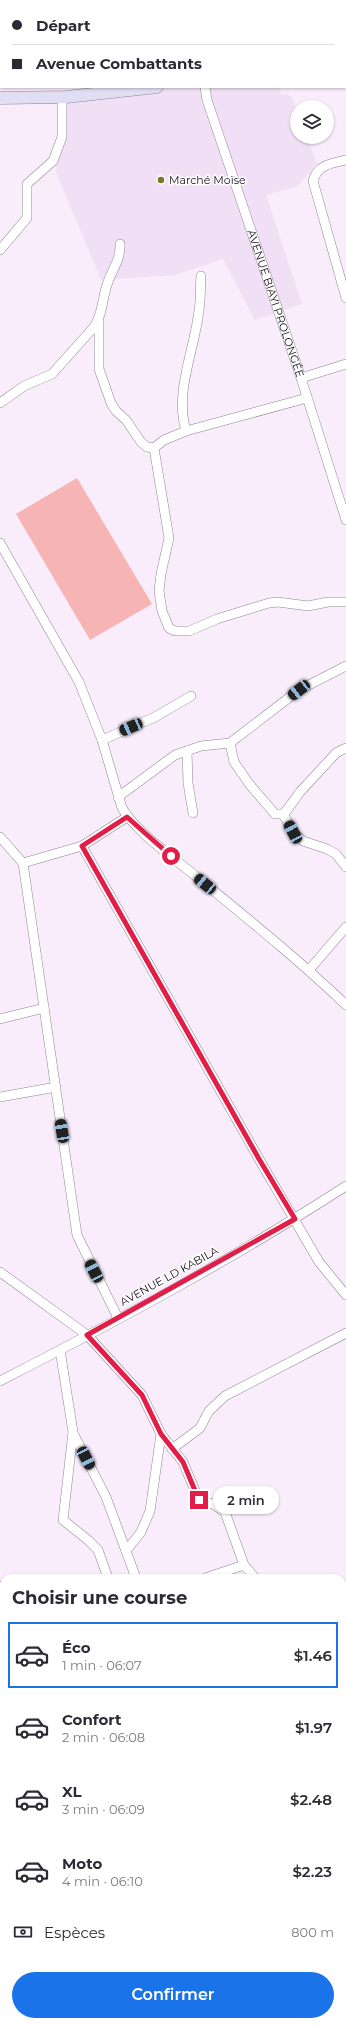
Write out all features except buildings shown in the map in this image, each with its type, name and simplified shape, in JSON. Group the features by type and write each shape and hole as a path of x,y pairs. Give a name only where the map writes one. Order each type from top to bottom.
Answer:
{"main road":[{"path":"0,98 62,97 148,88"}],"street":[{"name":"AVENUE BIAYI PROLONGÉE","path":"205,88 207,100 301,378 346,520"},
{"path":"0,250 28,218 27,184 53,161 61,143 62,97"},
{"path":"346,160 321,168 315,173 313,181 346,298"},
{"path":"120,244 120,251 107,284 99,320 99,369 111,402 116,411 126,420 141,442 147,447 154,448 164,440 186,431 307,398"},
{"path":"186,431 182,418 182,401 199,310 201,276"},
{"path":"0,403 24,386 52,374 99,320"},
{"path":"301,378 346,364"},
{"path":"154,448 169,538 159,591 162,611 165,622 169,628 175,631 189,631 217,619 269,603 278,602 308,606 328,602 346,602"},
{"path":"0,543 79,682 102,740 118,797 127,817 165,851 309,970 346,1005"},
{"path":"118,797 175,755 201,746 230,743 299,690 346,666"},
{"path":"102,740 155,717 191,696"},
{"path":"230,743 234,762 250,785 275,814 283,814 336,753 346,748"},
{"path":"187,751 188,783 193,814"},
{"path":"283,814 293,832 303,841 327,849 336,854 346,867"},
{"path":"23,863 82,846 127,817"},
{"path":"0,837 23,863 78,1235 118,1318"},
{"path":"82,846 319,1262 346,1295"},
{"path":"0,851 12,851"},
{"path":"309,970 346,927"},
{"path":"0,1019 44,1008"},
{"path":"0,1097 56,1087"},
{"name":"AVENUE LD KABILA","path":"0,1380 60,1350 295,1219 346,1186"},
{"path":"0,1272 87,1335 142,1395 161,1434 183,1462 199,1500 213,1504 225,1512 244,1565 252,1574"},
{"path":"172,1449 200,1428 205,1421 208,1411 225,1396 346,1333"},
{"path":"60,1350 73,1432 63,1520 98,1550 107,1574"},
{"path":"73,1432 106,1497 135,1574"},
{"path":"126,1551 141,1532 150,1511 161,1434"},
{"path":"217,1574 244,1565"}],"shaded area":[{"path":"149,88 279,88 281,94 291,95 293,100 290,100 290,144 310,144 317,164 297,187 266,195 302,304 255,320 223,259 175,275 101,280 56,172 61,105"},
{"path":"77,478 152,604 90,640 16,514"}],"place":[{"name":"Marché Moïse","path":"161,180"}],"route":[{"path":"171,856 127,817 82,846 259,1159 295,1219 87,1335 142,1395 161,1434 183,1462 199,1500"}]}
